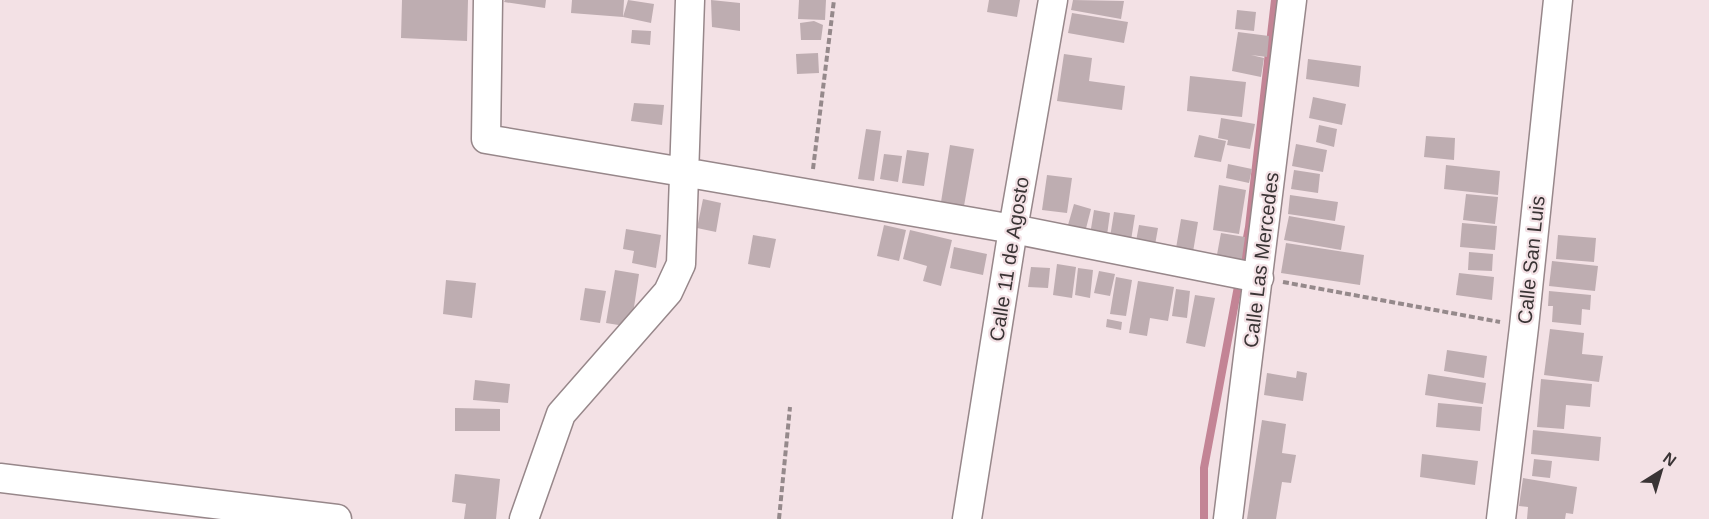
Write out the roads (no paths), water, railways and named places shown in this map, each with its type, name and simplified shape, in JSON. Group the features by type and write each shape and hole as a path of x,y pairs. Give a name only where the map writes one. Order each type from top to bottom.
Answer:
{"street":[{"path":"488,0 486,140 1013,229 1259,278"},
{"path":"524,519 561,414 668,292 681,264 690,0"},
{"name":"Calle 11 de Agosto","path":"967,519 1013,229 1053,0"},
{"name":"Calle Las Mercedes","path":"1228,519 1292,0"},
{"name":"Calle San Luis","path":"1502,519 1558,0"},
{"path":"0,478 337,519"}],"waterway":[{"path":"1241,269 1249,227 1275,0"},
{"path":"1204,519 1204,468 1239,281"}]}
